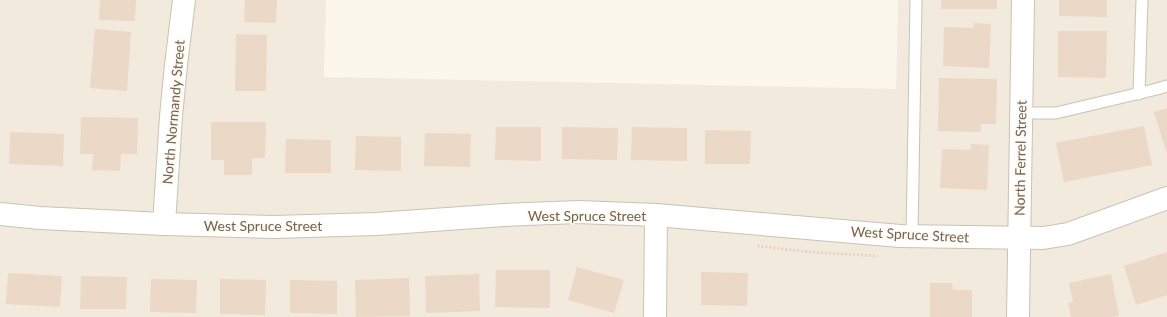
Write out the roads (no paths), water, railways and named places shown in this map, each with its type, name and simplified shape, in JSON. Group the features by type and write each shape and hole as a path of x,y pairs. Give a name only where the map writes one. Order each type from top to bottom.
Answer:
{"street":[{"name":"North Normandy Street","path":"164,224 171,116 184,0"},
{"name":"North Ferrel Street","path":"1018,317 1018,238 1023,0"},
{"name":"West Spruce Street","path":"0,214 40,218 164,224 274,227 376,224 504,215 578,212 656,215 912,236 1043,238 1068,234 1167,198"},
{"path":"655,317 656,215"}],"lane":[{"path":"912,236 916,0"},
{"path":"1139,94 1142,0"},
{"path":"1021,114 1056,113 1167,86"}]}
